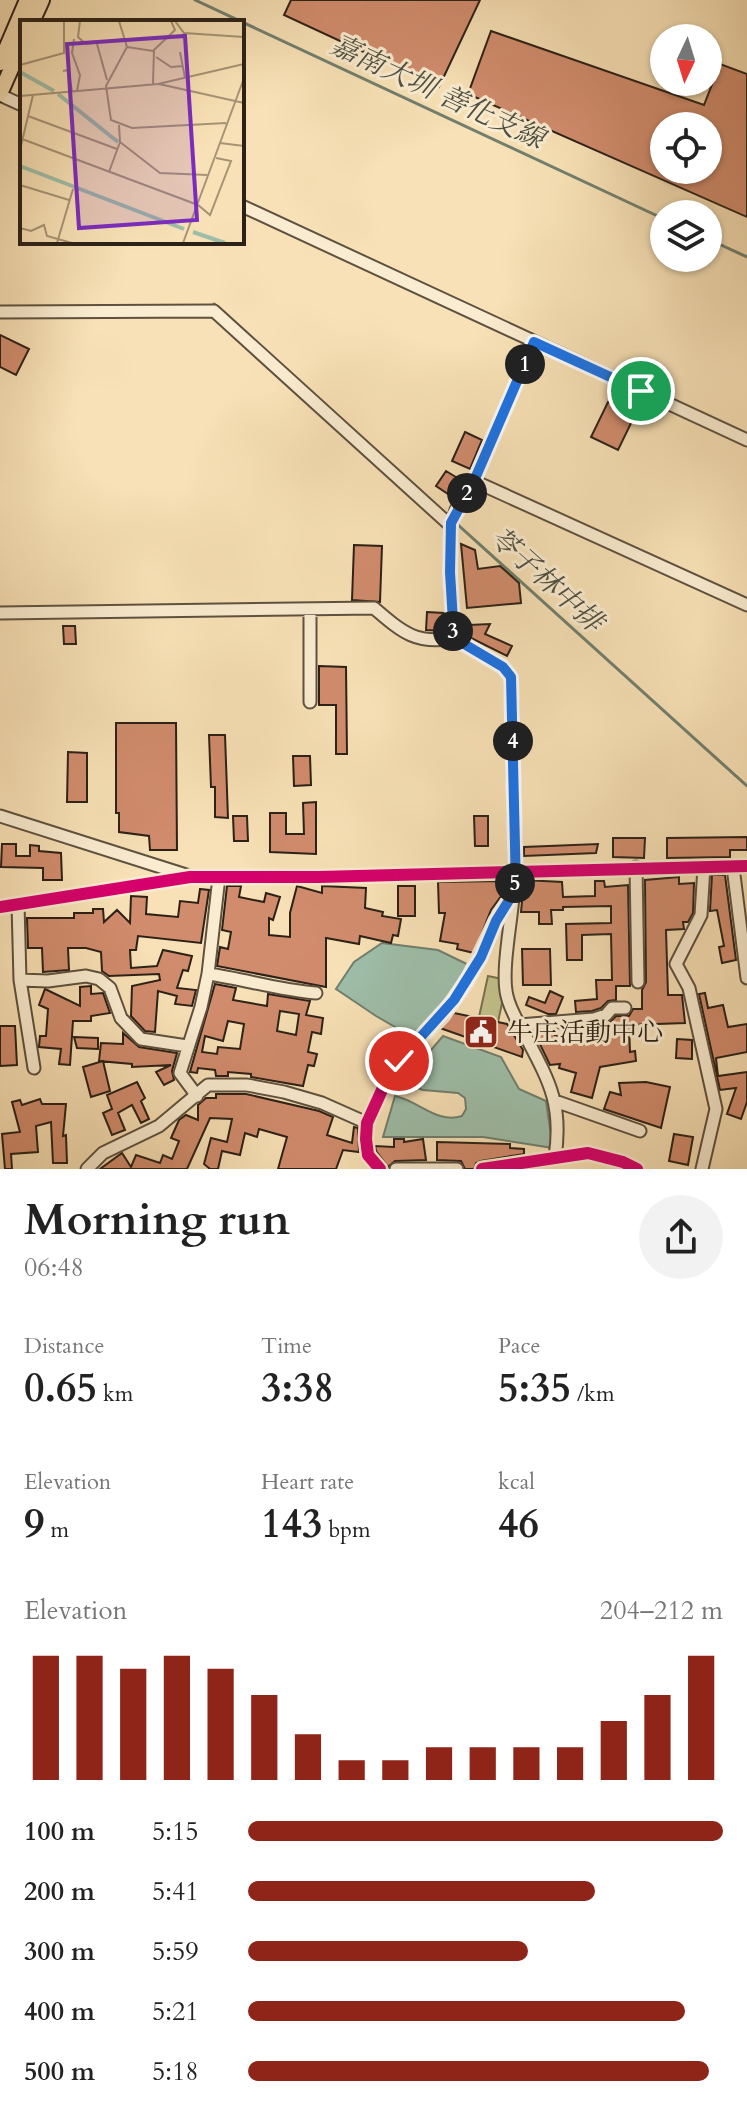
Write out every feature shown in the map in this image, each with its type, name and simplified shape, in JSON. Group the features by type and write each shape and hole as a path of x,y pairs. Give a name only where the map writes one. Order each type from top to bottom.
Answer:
{"main road":[{"path":"0,63 27,0"},
{"path":"33,20 42,0"},
{"path":"0,94 20,49"}],"street":[{"path":"0,94 20,104"},
{"path":"244,207 747,440"},
{"path":"0,312 214,311 451,525"},
{"path":"454,638 451,525 456,510 474,481 534,342"},
{"path":"474,481 747,605"},
{"path":"0,613 374,608 417,639 438,641 454,638 503,667 511,677 516,889 496,921 468,980 443,1015 399,1061 382,1090 367,1123 368,1155 380,1169"},
{"path":"310,609 310,702"},
{"path":"0,816 190,877"},
{"path":"0,907 190,877 319,877 747,866"},
{"path":"636,867 638,982"},
{"path":"702,1169 716,1109 689,988 676,964 701,915 704,867"},
{"path":"733,867 747,978"},
{"path":"197,1096 180,1073 208,974 219,877"},
{"path":"513,895 505,976 507,996 552,1088 558,1132 555,1157"},
{"path":"18,904 20,980 34,1068"},
{"path":"208,974 316,993"},
{"path":"20,980 48,981 86,976 99,979 110,988 121,1018 141,1039 187,1046"},
{"path":"519,1025 594,1019 606,1015 612,1008 625,1008"},
{"path":"87,1169 103,1153 145,1134 208,1085 247,1085 322,1103 367,1123"},
{"path":"555,1101 640,1131"},
{"path":"482,1169 588,1153 637,1169"},
{"path":"396,1169 457,1169"}],"shaded area":[{"path":"382,943 438,950 473,967 451,1000 414,1038 336,989 354,962"},
{"path":"488,976 507,980 498,1022 479,1017"},
{"path":"443,1036 501,1057 519,1089 546,1101 553,1148 483,1137 383,1137 395,1096 436,1115 462,1116 466,1109 465,1098 458,1093 423,1090 403,1083"}],"building":[{"path":"291,0 480,0 439,87 284,15"},
{"path":"491,31 650,86 650,96 678,96 704,105 708,96 722,96 722,65 747,74 747,217 722,206 722,200 708,200 672,184 722,184 722,112 650,112 650,174 468,94"},
{"path":"0,335 29,349 16,375 0,367"},
{"path":"608,402 635,415 618,450 591,437"},
{"path":"465,432 482,440 470,469 452,461"},
{"path":"446,471 464,482 454,498 436,486"},
{"path":"461,544 475,550 478,569 500,566 519,583 521,603 467,608"},
{"path":"354,545 382,546 380,602 352,600"},
{"path":"427,612 444,613 443,631 426,630"},
{"path":"490,624 485,634 512,646 507,656 465,635 469,625"},
{"path":"63,626 75,626 76,644 64,644"},
{"path":"319,666 346,667 347,754 336,754 336,705 319,705"},
{"path":"116,723 176,723 177,850 150,850 149,836 119,832 119,813 116,813"},
{"path":"209,735 225,735 228,818 215,817"},
{"path":"68,752 87,753 87,802 67,802"},
{"path":"293,756 310,756 311,785 294,786"},
{"path":"316,802 316,854 270,852 270,813 286,813 286,834 304,834 303,803"},
{"path":"233,816 247,816 248,841 234,841"},
{"path":"474,816 488,816 488,846 475,846"},
{"path":"747,837 747,850 730,850 730,857 667,858 667,838"},
{"path":"613,838 645,838 644,858 613,857"},
{"path":"2,844 16,844 16,856 30,856 30,845 39,846 39,851 61,853 62,880 43,880 43,868 1,867"},
{"path":"598,844 596,853 524,856 524,847"},
{"path":"712,875 725,875 736,960 722,963 719,947 724,946 717,910 710,911"},
{"path":"679,877 679,884 694,883 693,913 688,922 683,922 684,929 666,930 668,995 682,995 685,1023 629,1025 630,1052 635,1051 636,1061 600,1067 592,1098 571,1092 576,1073 559,1068 560,1064 550,1065 534,1032 555,1031 555,1036 587,1032 586,1028 609,1023 616,1016 629,1016 633,1009 642,1009 642,990 646,982 645,880"},
{"path":"524,880 562,882 563,897 595,896 595,881 604,881 605,887 628,885 630,986 616,986 616,1000 608,1001 592,1011 576,1012 575,1001 597,999 596,980 612,980 611,934 582,935 582,960 567,960 566,924 611,923 611,906 551,910 552,924 539,924 539,912 521,912"},
{"path":"507,881 507,888 491,910 474,953 457,949 458,944 440,941 445,913 439,913 438,882"},
{"path":"227,886 241,886 239,897 264,902 266,893 280,897 273,920 269,918 269,935 290,937 290,913 297,886 322,893 322,886 366,888 365,908 383,912 382,916 401,919 398,936 393,935 391,943 360,936 359,944 326,938 326,987 217,966 220,947 228,949 231,932 222,930"},
{"path":"398,886 415,886 415,916 398,916"},
{"path":"200,889 209,890 201,943 138,936 136,950 130,950 131,968 157,966 163,950 192,956 188,971 183,970 177,988 196,990 192,1006 175,1004 177,996 158,991 155,1032 145,1031 131,1016 132,986 160,980 159,974 109,976 102,971 101,952 86,948 68,948 69,970 43,972 42,948 28,948 27,918 74,918 74,913 93,913 93,909 103,909 104,922 117,910 130,923 131,896 147,897 146,914 178,917 180,901 198,903"},
{"path":"522,949 550,949 551,985 523,985"},
{"path":"215,984 236,988 233,1000 267,1006 268,994 310,1001 306,1015 323,1018 321,1034 312,1032 308,1052 317,1054 314,1066 308,1065 303,1086 251,1077 251,1074 228,1072 228,1076 216,1076 215,1070 198,1068 197,1073 190,1072","holes":["280,1011 299,1014 296,1035 277,1031","228,1021 244,1024 240,1049 218,1047 217,1054 202,1052 205,1036 223,1041"]},
{"path":"91,986 91,994 103,993 110,1013 91,1016 91,1021 73,1021 70,1065 59,1064 61,1049 39,1047 40,1036 46,1036 48,1009 39,1005 45,989 80,1006 80,987"},
{"path":"550,991 563,997 556,1014 526,1005 529,997 545,1003"},
{"path":"705,993 708,1008 723,1005 728,1027 747,1024 747,1052 716,1058 718,1076 747,1072 747,1102 741,1119 727,1114 736,1088 720,1090 699,994"},
{"name":"牛庄活動中心","path":"454,1013 507,1024 523,1050 522,1057 440,1028"},
{"path":"0,1026 15,1026 17,1065 0,1066"},
{"path":"123,1033 139,1047 177,1053 172,1071 174,1080 164,1085 156,1072 171,1065 132,1067 132,1064 99,1061 101,1043 123,1044"},
{"path":"74,1037 98,1038 98,1049 77,1048"},
{"path":"677,1039 692,1040 692,1059 676,1058"},
{"path":"103,1061 110,1091 91,1097 83,1067"},
{"path":"137,1082 145,1098 141,1101 149,1119 141,1123 132,1105 118,1113 125,1130 112,1135 103,1113 112,1109 107,1095"},
{"path":"646,1082 670,1087 661,1128 604,1109 610,1092 621,1095 619,1083"},
{"path":"216,1094 246,1094 319,1111 333,1117 327,1135 352,1143 354,1127 358,1128 359,1152 343,1150 336,1169 278,1169 287,1137 259,1129 257,1137 245,1133 240,1155 222,1151 218,1169 210,1169 204,1164 211,1138 227,1142 232,1119 210,1118 187,1169 100,1169 122,1153 131,1167 136,1155 160,1163 163,1155 172,1159 179,1141 171,1138 179,1120 186,1115 198,1120 198,1105 206,1098 216,1098"},
{"path":"40,1099 42,1104 66,1104 63,1136 66,1135 67,1163 53,1163 51,1122 36,1126 38,1152 11,1154 12,1169 5,1169 2,1134 20,1132 12,1102 20,1100 22,1105"},
{"path":"674,1134 693,1137 688,1165 669,1161"},
{"path":"394,1139 404,1139 404,1142 423,1139 426,1160 395,1161 388,1167 375,1146 394,1147"},
{"path":"437,1142 510,1144 510,1148 524,1149 524,1154 481,1161 476,1163 474,1169 465,1169 461,1161 437,1160"}],"waterway":[{"name":"嘉南大圳 善化支線","path":"195,0 238,20"},
{"name":"嘉南大圳 善化支線","path":"244,23 650,212"},
{"name":"嘉南大圳 善化支線","path":"722,245 747,257"},
{"name":"苓子林中排","path":"214,304 229,317"},
{"name":"苓子林中排","path":"457,524 747,786"}],"cycle path":[{"path":"0,907 190,877 319,877 747,866"},
{"path":"380,1169 368,1155 367,1123 399,1061 443,1015 468,980 496,921 513,895 515,871"},
{"path":"482,1169 588,1153 637,1169"}],"place":[{"name":"牛庄活動中心","path":"481,1032"}],"route":[{"path":"399,1061 443,1015 468,980 496,921 516,889 511,677 503,667 454,638 451,523 474,481 534,342 641,391"}]}
